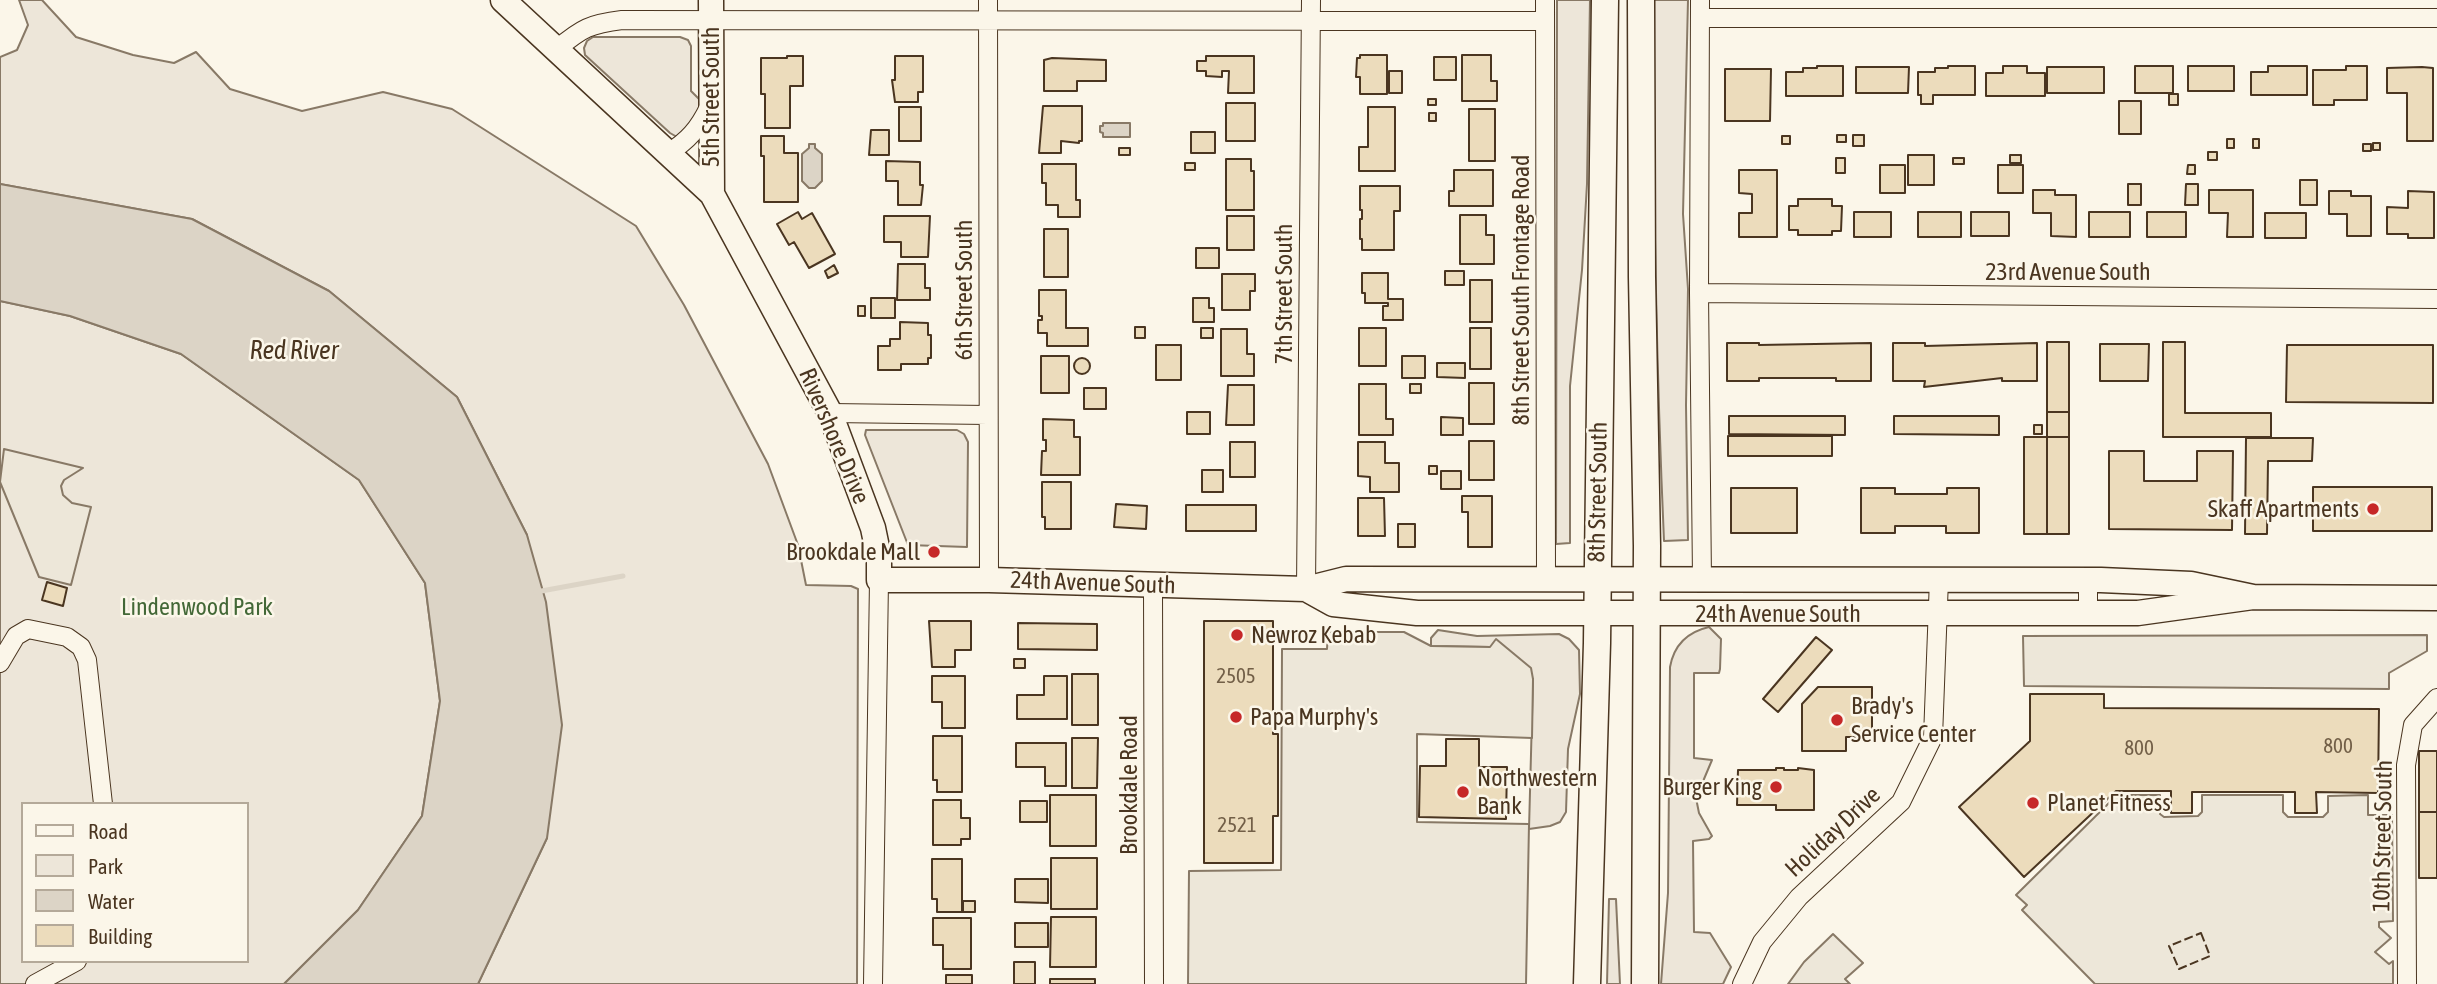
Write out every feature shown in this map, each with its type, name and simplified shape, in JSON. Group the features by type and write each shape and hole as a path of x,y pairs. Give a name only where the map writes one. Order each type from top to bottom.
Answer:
{"main road":[{"name":"8th Street South","path":"1587,984 1597,614 1605,0"},
{"name":"8th Street South","path":"1641,0 1647,580 1645,984"}],"street":[{"name":"Rivershore Drive","path":"503,0 712,194 830,414 873,528 879,580 873,984"},
{"name":"6th Street South","path":"988,0 989,580"},
{"name":"7th Street South","path":"1306,589 1311,0"},
{"name":"8th Street South Frontage Road","path":"1545,0 1546,579"},
{"path":"1702,579 1700,9 1982,9 2437,18"},
{"path":"557,49 576,33 594,24 710,10 988,20 1545,21"},
{"name":"5th Street South","path":"710,10 712,194"},
{"path":"668,153 683,144 700,127 711,104"},
{"name":"23rd Avenue South","path":"1699,293 2437,299"},
{"path":"830,414 988,415"},
{"name":"24th Avenue South","path":"879,580 989,580 1306,589 1346,579 2088,580 2190,584 2253,597"},
{"name":"Holiday Drive","path":"1742,984 1762,942 1799,897 1901,802 1933,737 1939,579"},
{"path":"2088,580 2088,614"},
{"name":"Brookdale Road","path":"1153,586 1154,984"},
{"name":"24th Avenue South","path":"1306,589 1333,604 1417,613 2088,614 2138,613 2253,597 2437,598"},
{"path":"0,663 16,636 28,629 67,637 81,647 87,660 103,802"},
{"name":"10th Street South","path":"2407,984 2406,765 2413,725 2437,698"},
{"path":"35,984 73,963"}],"green space":[{"path":"19,0 42,0 76,37 133,55 174,63 196,52 230,89 302,111 383,92 452,109 636,226 684,305 768,464 798,545 806,585 851,586 858,589 857,984 478,984 547,838 527,535 457,397 329,291 192,219 0,184 0,57 17,50 28,25"},
{"path":"1557,0 1590,0 1587,184 1582,270 1570,386 1570,543 1556,544"},
{"path":"1653,0 1688,0 1683,214 1688,289 1688,540 1664,541 1656,270"},
{"path":"593,37 680,37 688,40 691,46 691,91 700,100 700,114 677,137 670,133 585,55 587,41"},
{"name":"Lindenwood Park","path":"0,301 70,316 181,354 359,480 425,583 440,701 422,816 358,910 284,984 0,984"},
{"path":"866,430 957,430 964,434 968,442 967,547 908,545 865,435"},
{"path":"1709,627 1721,639 1720,669 1719,673 1694,673 1694,758 1712,760 1696,798 1699,813 1712,836 1709,839 1693,841 1694,932 1710,933 1731,967 1723,984 1661,984 1668,893 1670,667 1678,646 1694,632"},
{"path":"1438,630 1477,636 1559,634 1569,639 1579,650 1580,694 1568,749 1566,812 1560,822 1529,829 1533,679 1491,647 1431,646 1431,638"},
{"path":"1609,899 1616,899 1620,984 1607,984"}],"shaded area":[{"path":"4,449 83,468 64,480 61,486 63,495 72,503 91,507 71,585 39,577 0,482"},
{"path":"1328,632 1404,632 1431,646 1490,647 1496,639 1531,668 1532,738 1417,734 1417,822 1529,824 1526,984 1188,984 1189,871 1281,870 1282,649 1327,649"},
{"path":"2427,635 2427,651 2389,673 2389,689 2024,686 2023,636"},
{"path":"2117,795 2160,795 2160,814 2164,817 2198,816 2202,812 2202,795 2283,795 2283,812 2288,817 2323,817 2328,812 2328,796 2368,795 2368,815 2392,815 2393,921 2379,922 2379,927 2391,938 2375,952 2389,964 2393,961 2393,984 2095,984 2022,910 2027,905 2016,895"},
{"path":"1833,934 1863,963 1845,979 1850,984 1788,984 1804,962"}],"water":[{"path":"1103,123 1130,123 1130,137 1103,137 1100,126 1103,126"},
{"path":"809,144 815,144 815,148 822,154 822,181 815,188 809,188 802,181 802,154 809,148"},
{"name":"Red River","path":"0,184 192,219 329,291 457,397 527,535 546,602 562,725 547,838 478,984 284,984 358,910 422,816 440,701 425,583 359,480 181,354 70,316 0,301"}],"building":[{"path":"1360,55 1387,55 1387,94 1360,94 1360,77 1356,77 1357,58 1360,58"},
{"path":"1462,55 1491,55 1491,81 1497,81 1497,101 1462,101"},
{"path":"803,56 803,86 790,86 790,128 765,128 761,58"},
{"path":"895,56 923,56 923,92 918,92 918,102 895,102 892,80 895,80"},
{"path":"1206,56 1254,56 1254,93 1228,93 1229,71 1222,71 1222,77 1206,76 1206,71 1197,71 1197,61 1206,61"},
{"path":"1434,57 1456,57 1456,80 1434,80"},
{"path":"1044,60 1106,60 1106,81 1077,81 1077,91 1044,91"},
{"path":"1843,66 1843,96 1786,96 1786,72 1803,72 1803,68"},
{"path":"1975,66 1975,95 1933,95 1933,104 1921,104 1921,95 1918,95 1918,72 1935,72 1935,68"},
{"path":"2003,66 2027,66 2027,73 2045,73 2045,96 1986,96 1986,73 2003,73"},
{"path":"2135,66 2173,66 2173,93 2135,93"},
{"path":"2188,66 2234,66 2234,91 2188,91"},
{"path":"2268,66 2307,66 2307,95 2251,95 2251,72 2268,72"},
{"path":"2346,66 2367,66 2367,100 2334,100 2334,105 2313,105 2313,70 2346,70"},
{"path":"1856,67 1909,67 1908,93 1856,93"},
{"path":"2047,67 2104,67 2104,93 2047,93"},
{"path":"2387,68 2433,68 2433,141 2407,141 2407,93 2387,93"},
{"path":"1725,69 1771,69 1770,121 1725,121"},
{"path":"1389,71 1402,71 1402,93 1389,93"},
{"path":"2169,94 2178,94 2178,105 2169,105"},
{"path":"1428,99 1436,99 1436,105 1428,105"},
{"path":"2119,101 2141,101 2141,134 2119,134"},
{"path":"1226,103 1255,103 1255,141 1226,141"},
{"path":"1043,106 1082,106 1082,141 1061,141 1061,153 1039,153"},
{"path":"899,107 921,107 921,141 899,141"},
{"path":"1368,107 1395,107 1395,171 1359,171 1359,147 1368,147"},
{"path":"1469,109 1495,109 1495,161 1469,161"},
{"path":"1429,113 1436,113 1436,121 1429,121"},
{"path":"871,130 889,130 889,155 869,155"},
{"path":"1191,132 1215,132 1215,153 1191,153"},
{"path":"1837,135 1846,135 1846,142 1837,142"},
{"path":"1853,135 1864,135 1864,146 1853,146"},
{"path":"761,136 784,136 784,153 798,153 798,202 764,202"},
{"path":"1782,136 1790,136 1790,144 1782,144"},
{"path":"2227,139 2234,139 2234,148 2227,148"},
{"path":"2253,139 2259,139 2259,148 2253,148"},
{"path":"2373,143 2380,143 2380,150 2373,150"},
{"path":"2363,144 2371,144 2371,151 2363,151"},
{"path":"1119,148 1130,148 1130,155 1119,155"},
{"path":"2208,152 2217,152 2217,160 2208,160"},
{"path":"1908,155 1934,155 1934,185 1908,185"},
{"path":"2010,155 2021,155 2021,163 2010,163"},
{"path":"1836,158 1845,158 1845,173 1836,173"},
{"path":"1953,158 1964,158 1964,164 1953,164"},
{"path":"1226,159 1251,159 1251,171 1254,171 1254,210 1226,210"},
{"path":"886,161 920,162 920,185 923,185 921,205 898,205 898,181 886,181"},
{"path":"1185,163 1195,163 1195,170 1185,170"},
{"path":"1042,164 1076,164 1076,200 1080,200 1080,217 1058,217 1058,205 1046,205 1046,183 1042,183"},
{"path":"1880,165 1905,165 1905,193 1880,193"},
{"path":"1998,165 2023,165 2023,193 1998,193"},
{"path":"2188,165 2195,165 2195,174 2187,174"},
{"path":"1454,170 1493,170 1493,206 1449,206 1449,191 1454,191"},
{"path":"1739,170 1777,170 1777,237 1739,237 1739,213 1752,213 1752,194 1739,193"},
{"path":"2300,180 2317,180 2317,205 2300,205"},
{"path":"2128,184 2141,184 2141,205 2128,205"},
{"path":"2186,184 2198,184 2198,205 2185,205"},
{"path":"1360,186 1400,186 1400,211 1394,211 1394,250 1362,250"},
{"path":"2033,190 2055,190 2055,195 2076,195 2076,237 2051,236 2051,213 2033,213"},
{"path":"2209,190 2253,190 2253,237 2227,237 2228,213 2209,213"},
{"path":"2329,191 2351,191 2351,196 2371,196 2371,236 2347,236 2347,214 2329,214"},
{"path":"2408,191 2434,192 2434,238 2408,238 2408,234 2387,234 2387,207 2408,208"},
{"path":"1798,199 1832,199 1832,206 1842,206 1841,231 1832,231 1832,235 1798,235 1798,230 1789,230 1789,206 1798,206"},
{"path":"798,212 802,219 812,213 835,254 809,268 794,242 789,245 777,224"},
{"path":"1854,212 1891,212 1891,237 1854,237"},
{"path":"1918,212 1961,212 1961,237 1918,237"},
{"path":"1971,212 2009,212 2009,236 1971,236"},
{"path":"2089,212 2130,212 2130,237 2089,237"},
{"path":"2147,212 2186,212 2186,237 2147,237"},
{"path":"2265,213 2306,213 2306,238 2265,238"},
{"path":"1460,215 1486,215 1486,235 1494,235 1494,264 1460,264"},
{"path":"884,216 930,216 928,257 901,257 901,242 884,242"},
{"path":"1227,216 1254,216 1254,250 1227,250"},
{"path":"1044,229 1068,229 1068,277 1044,277"},
{"path":"1196,248 1219,248 1219,268 1196,268"},
{"path":"898,264 925,264 925,288 930,288 930,300 897,300"},
{"path":"834,265 838,273 828,278 825,271"},
{"path":"1445,271 1464,271 1464,285 1445,285"},
{"path":"1362,273 1388,273 1388,299 1403,299 1403,320 1383,320 1383,306 1388,306 1388,303 1365,303"},
{"path":"1222,274 1255,274 1255,291 1250,291 1250,310 1222,310"},
{"path":"1470,280 1492,280 1492,322 1470,322"},
{"path":"1039,290 1066,290 1066,328 1088,328 1088,346 1047,346 1047,333 1038,333 1038,320 1042,320 1042,316 1039,316"},
{"path":"871,298 895,298 895,318 871,318"},
{"path":"1193,298 1209,298 1209,308 1214,308 1214,322 1193,322"},
{"path":"858,306 865,306 865,316 858,316"},
{"path":"900,322 928,323 931,358 928,358 928,364 901,364 901,370 878,370 878,346 890,346 890,339 900,339"},
{"path":"1135,327 1145,327 1145,338 1135,338"},
{"path":"1201,328 1213,328 1213,338 1201,338"},
{"path":"1359,328 1386,328 1386,366 1359,366"},
{"path":"1470,328 1491,328 1491,369 1470,369"},
{"path":"1221,329 1247,329 1247,354 1254,354 1254,376 1221,376"},
{"path":"2047,342 2069,342 2069,412 2047,412"},
{"path":"2163,342 2185,342 2185,413 2271,413 2271,437 2163,437"},
{"path":"1727,343 1871,343 1871,381 1759,378 1759,381 1727,381"},
{"path":"1893,343 1925,343 1925,346 2037,343 2037,381 2002,381 2002,378 1924,387 1925,381 1893,381"},
{"path":"2100,344 2149,344 2148,381 2100,381"},
{"path":"1156,345 1181,345 1181,380 1156,380"},
{"path":"2287,345 2433,345 2433,403 2286,402"},
{"path":"1041,356 1069,356 1069,393 1041,393"},
{"path":"1402,356 1425,356 1425,378 1402,378"},
{"path":"1082,358 1090,366 1082,374 1074,366"},
{"path":"1437,363 1465,363 1465,378 1437,377"},
{"path":"1469,383 1494,383 1494,424 1469,424"},
{"path":"1359,384 1386,384 1386,419 1393,419 1393,435 1359,435"},
{"path":"1410,384 1421,384 1421,393 1410,393"},
{"path":"1228,385 1254,385 1254,425 1226,425"},
{"path":"1084,388 1106,388 1106,409 1084,409"},
{"path":"1187,412 1210,412 1210,434 1187,434"},
{"path":"2047,412 2069,412 2069,437 2047,437"},
{"path":"1729,416 1845,416 1845,435 1729,434"},
{"path":"1894,416 1999,416 1999,435 1894,434"},
{"path":"1441,417 1463,418 1463,435 1441,435"},
{"path":"1043,419 1074,420 1074,437 1080,437 1080,475 1041,475 1042,451 1046,451"},
{"path":"2034,425 2042,425 2042,434 2034,434"},
{"path":"1728,436 1832,436 1832,456 1728,456"},
{"path":"2024,437 2047,437 2047,534 2024,534"},
{"path":"2047,437 2069,437 2069,534 2047,534"},
{"path":"2246,438 2313,438 2312,461 2268,461 2267,534 2245,534"},
{"path":"1469,441 1494,441 1494,480 1469,480"},
{"path":"1230,442 1255,442 1255,477 1230,477"},
{"path":"1358,442 1385,442 1385,463 1399,463 1399,492 1370,492 1370,477 1358,476"},
{"path":"2109,451 2144,451 2144,481 2197,481 2197,451 2233,451 2232,530 2109,529"},
{"path":"1429,466 1437,466 1437,474 1429,474"},
{"path":"1202,470 1223,470 1223,492 1202,492"},
{"path":"1441,471 1461,471 1461,489 1441,489"},
{"path":"1042,482 1071,482 1071,529 1045,529 1045,517 1042,517"},
{"name":"Skaff Apartments","path":"2313,487 2432,487 2432,531 2313,531"},
{"path":"1731,488 1797,488 1797,533 1731,533"},
{"path":"1861,488 1895,488 1895,494 1947,494 1947,488 1979,488 1979,533 1946,533 1946,526 1895,526 1895,533 1861,533"},
{"path":"1462,496 1492,496 1492,547 1468,547 1468,512 1462,512"},
{"path":"1358,498 1384,498 1385,536 1358,536"},
{"path":"1116,504 1147,506 1146,529 1114,527"},
{"path":"1186,505 1256,505 1256,531 1186,531"},
{"path":"1398,524 1415,524 1415,547 1398,547"},
{"path":"47,582 67,588 63,606 42,600"},
{"path":"929,621 971,621 971,650 955,650 955,667 932,667"},
{"path":"1204,621 1273,621 1273,734 1278,734 1278,816 1273,816 1273,863 1204,863"},
{"path":"1018,623 1097,624 1097,650 1018,649"},
{"path":"1816,637 1832,650 1778,712 1763,699"},
{"path":"1014,659 1025,659 1025,668 1014,668"},
{"path":"1072,674 1098,674 1098,725 1072,725"},
{"path":"932,676 965,676 965,728 942,728 942,702 932,702"},
{"path":"1044,676 1067,676 1067,719 1017,719 1017,695 1044,695"},
{"name":"Brady's Service Center","path":"1818,687 1872,687 1872,737 1846,737 1846,751 1802,751 1802,704"},
{"path":"2030,694 2104,694 2104,708 2379,709 2378,793 2316,792 2317,813 2295,813 2295,792 2192,792 2192,813 2171,813 2171,791 2116,791 2024,877 1959,807 2030,741"},
{"path":"933,736 962,736 962,792 937,792 937,780 933,780"},
{"path":"1072,738 1098,738 1097,788 1072,788"},
{"name":"Northwestern Bank","path":"1446,739 1479,739 1479,767 1507,767 1506,819 1419,817 1420,766 1446,766"},
{"path":"1016,743 1066,743 1066,786 1045,786 1045,767 1016,767"},
{"path":"2419,751 2437,751 2437,812 2419,812"},
{"name":"Burger King","path":"1738,770 1814,770 1814,810 1776,810 1776,805 1737,805"},
{"path":"1050,795 1096,795 1096,846 1050,846"},
{"path":"933,800 961,800 961,818 970,818 970,839 961,839 961,845 933,845"},
{"path":"1020,801 1047,801 1047,822 1020,822"},
{"path":"2419,812 2437,812 2437,878 2419,878"},
{"path":"1051,858 1097,858 1097,909 1051,909"},
{"path":"932,859 962,859 962,912 937,912 937,899 932,899"},
{"path":"1015,879 1048,879 1048,903 1015,902"},
{"path":"963,901 975,901 975,912 963,912"},
{"path":"1051,917 1096,917 1096,967 1050,967"},
{"path":"933,918 971,918 971,969 943,969 943,945 933,945"},
{"path":"1015,923 1048,923 1048,947 1015,947"},
{"path":"1014,962 1035,962 1035,984 1014,984"},
{"path":"946,975 972,975 972,984 946,984"},
{"path":"1050,979 1095,979 1095,984 1050,984"}],"waterway":[{"path":"536,592 623,576"}],"fence":[{"path":"2201,933 2210,956 2179,969 2169,946 2201,933"}],"place":[{"name":"Skaff Apartments","path":"2373,509"},
{"name":"Brookdale Mall","path":"934,552"},
{"name":"Newroz Kebab","path":"1237,635"},
{"name":"Papa Murphy's","path":"1236,717"},
{"name":"Brady's Service Center","path":"1837,720"},
{"name":"Burger King","path":"1776,787"},
{"name":"Northwestern Bank","path":"1463,792"},
{"name":"Planet Fitness","path":"2033,803"}]}
